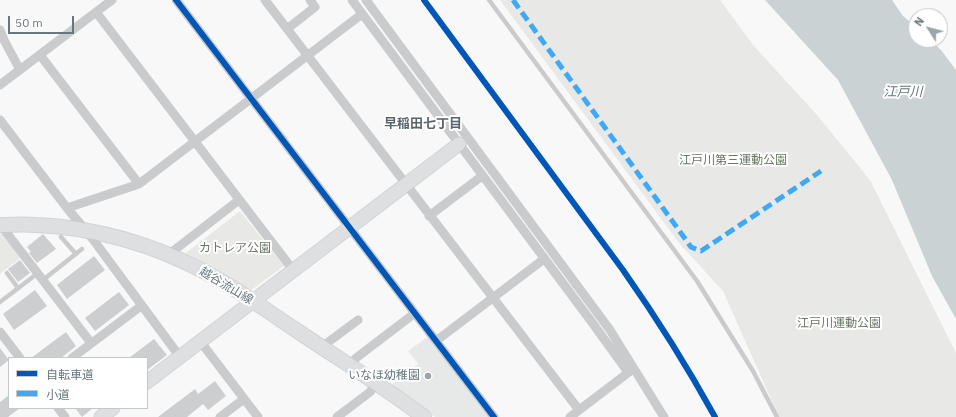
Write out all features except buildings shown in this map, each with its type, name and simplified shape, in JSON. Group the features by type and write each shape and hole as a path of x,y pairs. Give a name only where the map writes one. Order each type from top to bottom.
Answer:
{"main road":[{"name":"越谷流山線","path":"2,225 37,225 85,230 127,240 168,255 208,273 324,348 424,417"}],"street":[{"path":"0,85 112,0"},
{"path":"176,0 494,417"},
{"path":"265,0 579,410"},
{"path":"287,28 315,7 310,0"},
{"path":"352,0 482,176 631,370 664,417"},
{"path":"366,0 580,288 610,330 631,370"},
{"path":"96,12 293,270"},
{"path":"66,208 139,184 362,14"},
{"path":"0,30 20,70"},
{"path":"40,55 139,184"},
{"path":"0,120 180,356"},
{"path":"148,381 293,270 312,260 349,227 459,144"},
{"path":"430,216 482,176"},
{"path":"168,255 239,200"},
{"path":"2,225 91,343"},
{"path":"436,341 544,258"},
{"path":"73,357 141,306"},
{"path":"350,366 362,353 415,313"},
{"path":"324,348 327,343 358,320"},
{"path":"0,332 19,357"},
{"path":"200,341 258,417"},
{"path":"570,417 631,370"},
{"path":"338,417 370,392 376,383"},
{"path":"220,417 244,399"},
{"path":"59,409 65,417"},
{"path":"101,417 112,409"}],"lane":[{"path":"489,0 697,281 753,371 777,417"},
{"path":"61,237 76,254"},
{"path":"1,300 18,288 40,277 82,249"},
{"path":"7,273 18,288"}],"shaded area":[{"path":"429,336 490,417 435,417 390,386 418,364 408,351"}],"green space":[{"name":"江戸川第三運動公園","path":"500,0 720,0 754,46 817,115 870,180 956,353 956,417 779,417 723,291 679,243"},
{"name":"カトレア公園","path":"240,211 284,266 250,291 222,272 186,253"},
{"path":"0,233 20,258 0,274"}],"water":[{"name":"江戸川","path":"765,0 892,0 903,16 908,20 908,48 939,48 956,70 956,319 932,276 892,180 838,80"}],"marked path":[{"path":"513,0 691,247 701,251 821,171"}],"cycle path":[{"path":"176,0 494,417"},
{"path":"424,0 623,270 671,342 715,417"}],"place":[{"name":"いなほ幼稚園","path":"428,376"}],"district":[{"name":"早稲田七丁目","path":"423,124"}],"park label":[{"name":"江戸川運動公園","path":"839,324"}]}
